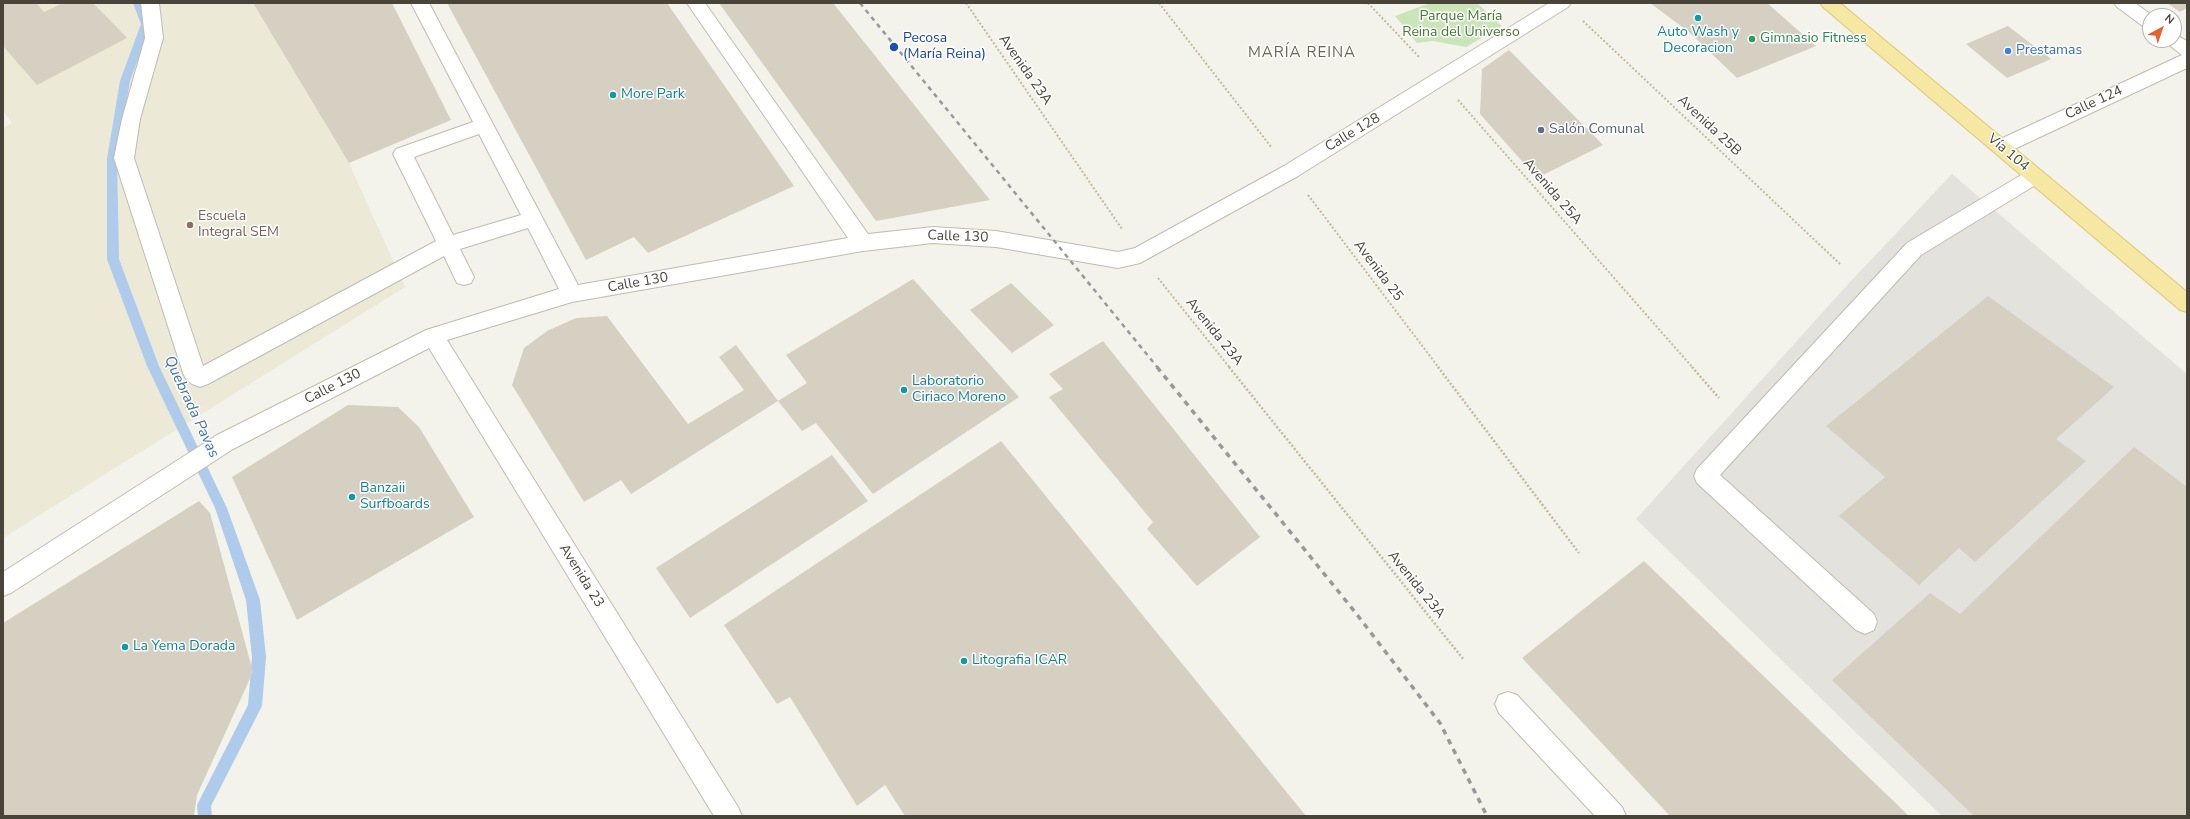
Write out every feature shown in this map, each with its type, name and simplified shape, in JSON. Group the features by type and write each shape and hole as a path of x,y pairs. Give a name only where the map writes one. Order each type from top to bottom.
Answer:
{"main road":[{"name":"Vía 104","path":"1829,3 2187,304"}],"street":[{"path":"150,3 154,38 131,119 124,158 194,373 200,378 447,245 533,219"},
{"path":"420,3 572,294"},
{"path":"696,3 863,243"},
{"name":"Calle 128","path":"1140,255 1291,172 1441,80 1562,3"},
{"path":"2123,3 2142,17"},
{"name":"Calle 124","path":"2001,147 2187,60"},
{"path":"464,277 402,154 484,125"},
{"path":"1865,622 1705,476 1914,249 2035,176"},
{"name":"Calle 130","path":"3,585 224,442 433,336 572,294 863,243 933,235 996,239 1118,260 1140,255"},
{"name":"Avenida 23","path":"433,336 729,816"},
{"path":"1508,704 1613,816"}],"path":[{"name":"Avenida 23A","path":"966,3 1140,255 1464,660"},
{"name":"Avenida 25","path":"1160,3 1291,172 1579,553"},
{"name":"Avenida 25A","path":"1368,3 1441,80 1719,398"},
{"name":"Avenida 25B","path":"1581,19 1840,264"}],"shaded area":[{"name":"Escuela Integral SEM","path":"3,3 253,3 349,163 405,287 3,538 3,128 12,123 3,111"},
{"path":"1952,174 2187,374 2187,816 1942,816 1636,519 1849,283"}],"green space":[{"name":"Parque María Reina del Universo","path":"1430,3 1477,3 1502,26 1466,47 1433,41 1417,43 1395,16"}],"building":[{"path":"3,3 36,3 44,12 63,3 93,3 127,38 37,85 3,46"},
{"path":"253,3 392,3 451,120 349,163"},
{"name":"More Park","path":"447,3 667,3 794,186 648,253 634,237 586,260"},
{"path":"719,3 833,3 990,200 876,221"},
{"name":"Gimnasio Fitness","path":"1650,3 1767,3 1816,46 1737,78 1689,32"},
{"path":"2167,3 2187,3 2187,8 2182,11 2182,8 2174,8"},
{"name":"Prestamas","path":"2008,26 2051,59 2007,78 1966,44"},
{"name":"Salón Comunal","path":"1509,50 1603,145 1537,178 1480,114 1482,69"},
{"name":"Laboratorio Ciriaco Moreno","path":"913,279 1019,397 873,494 816,423 802,431 778,401 807,383 786,355"},
{"path":"1011,283 1054,325 1012,353 970,310"},
{"path":"1988,296 2114,387 2056,439 2086,461 1975,562 1959,548 1919,585 1839,516 1885,477 1826,426"},
{"path":"607,316 688,424 744,390 719,357 736,345 778,401 631,494 621,480 584,502 512,385 524,348 547,331 576,318"},
{"path":"1103,341 1260,537 1197,586 1147,529 1153,522 1049,397 1063,389 1049,374"},
{"name":"Banzaii Surfboards","path":"348,405 398,407 419,427 474,517 297,620 232,477"},
{"name":"Litografia ICAR","path":"1001,441 1306,816 905,816 885,785 857,806 790,697 777,704 724,625"},
{"path":"2134,447 2187,487 2187,816 1974,816 1832,680 1930,593 1960,614"},
{"path":"832,455 868,501 690,618 656,568"},
{"name":"La Yema Dorada","path":"199,501 210,513 253,672 197,795 194,816 3,816 3,623"},
{"path":"1644,561 1909,816 1670,816 1522,658"}],"waterway":[{"name":"Quebrada Pavas","path":"138,3 146,24 125,81 112,159 113,259 153,366 221,508 253,600 259,657 255,706 204,805 205,816"}],"railway":[{"path":"860,3 1158,368"},
{"path":"1157,367 1355,612 1440,723 1487,816"}],"place":[{"name":"Auto Wash y Decoracion","path":"1698,18"},
{"name":"Gimnasio Fitness","path":"1752,39"},
{"name":"Pecosa (María Reina)","path":"894,47"},
{"name":"Prestamas","path":"2008,51"},
{"name":"More Park","path":"613,95"},
{"name":"Salón Comunal","path":"1541,130"},
{"name":"Escuela Integral SEM","path":"190,225"},
{"name":"Laboratorio Ciriaco Moreno","path":"904,390"},
{"name":"Banzaii Surfboards","path":"352,497"},
{"name":"La Yema Dorada","path":"125,647"},
{"name":"Litografia ICAR","path":"964,661"}],"district":[{"name":"MARÍA REINA","path":"1302,53"}]}
